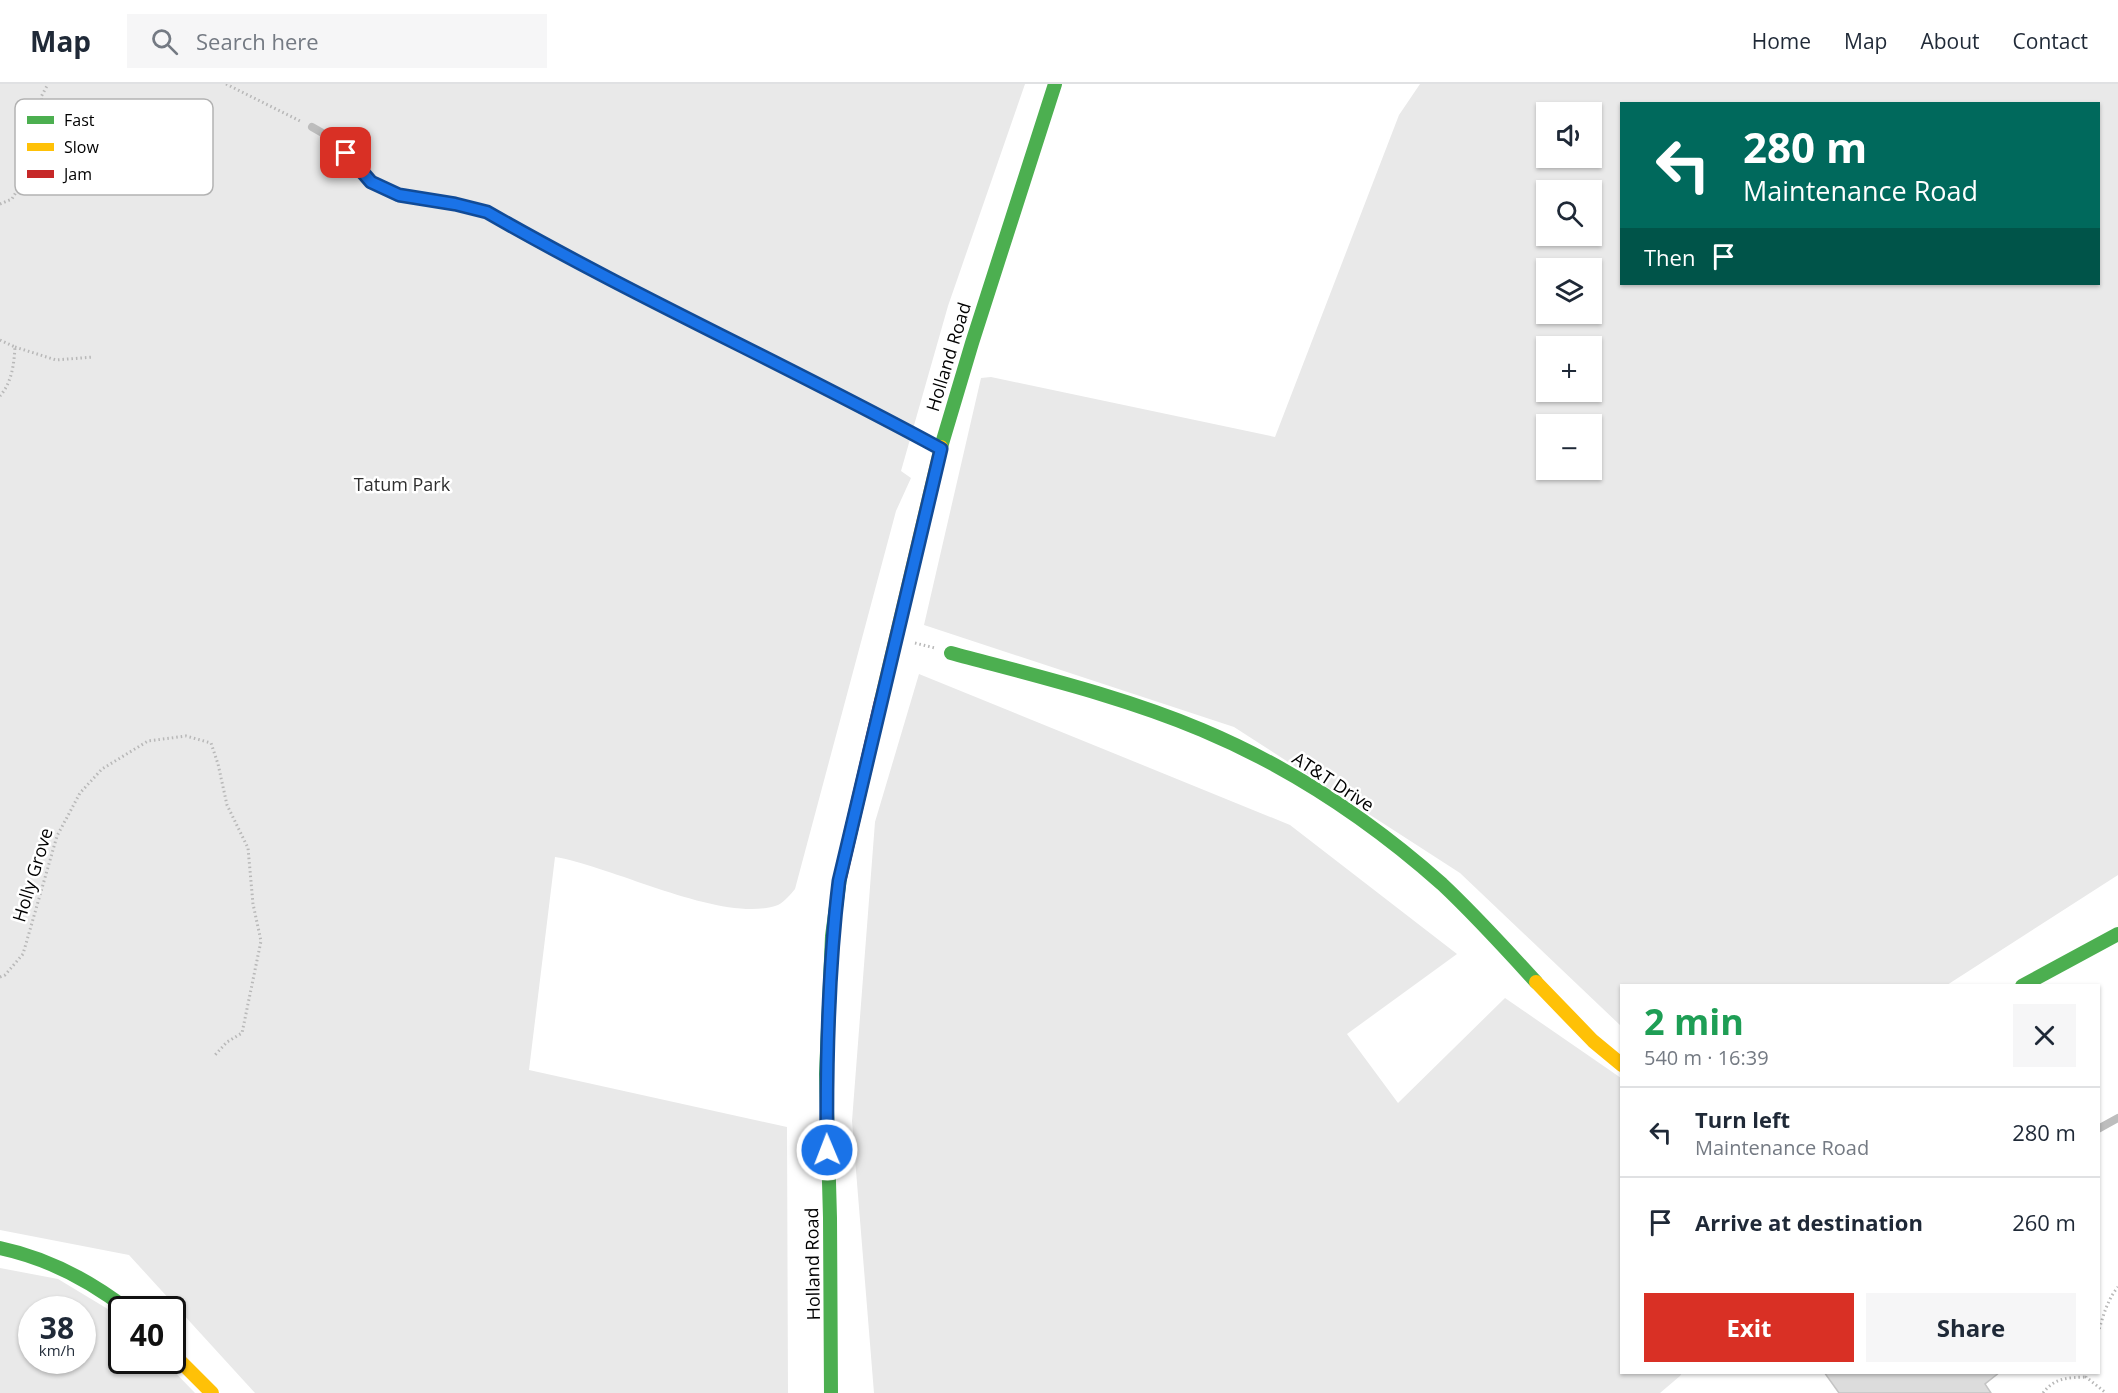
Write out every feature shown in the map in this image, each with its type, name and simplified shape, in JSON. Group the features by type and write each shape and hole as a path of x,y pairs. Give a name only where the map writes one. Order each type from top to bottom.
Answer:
{"street":[{"name":"Holland Road","path":"831,1393 826,1074 832,936 842,870 941,449 972,343 1055,84"},
{"name":"AT&T Drive","path":"951,653 1084,689 1160,714 1222,739 1288,773 1362,820 1425,870 1470,910 1587,1036 1620,1063"},
{"path":"2026,984 2118,934"},
{"path":"0,1248 42,1260 78,1276 108,1296"},
{"path":"186,1367 212,1393"}],"lane":[{"path":"312,127 333,139 371,182 399,195 487,212 941,449"},
{"path":"2100,1128 2118,1118"}],"path":[{"path":"41,99 48,84"},
{"path":"226,84 312,127"},
{"path":"0,204 12,199 15,194"},
{"path":"0,340 56,360 93,357"},
{"path":"0,396 7,388 14,364 15,347"},
{"path":"896,637 951,653"},
{"name":"Holly Grove","path":"0,977 5,975 23,954 57,836 80,792 102,769 148,741 186,736 211,743 227,805 248,848 253,904 261,941 242,1033 226,1042 215,1055"},
{"path":"2100,1326 2113,1292 2118,1287"},
{"path":"2043,1393 2054,1382 2062,1378 2086,1377 2106,1393"}],"green space":[{"name":"Tatum Park","path":"0,84 1025,84 948,306 901,471 911,478 896,511 795,889 778,905 756,909 729,907 699,901 579,862 555,857 529,1070 787,1127 788,1393 255,1393 186,1317 186,1296 166,1296 129,1255 0,1230"},
{"path":"1420,84 2118,84 2118,875 1949,984 1620,984 1620,1025 1460,873 1234,727 924,625 981,378 991,377 1275,437 1399,115"},
{"path":"919,674 1290,825 1457,954 1347,1034 1398,1103 1505,998 1620,1077 1620,1374 1681,1374 1680,1376 1660,1393 874,1393 852,1121 875,822"},
{"path":"0,1268 58,1279 86,1296 18,1296 18,1374 96,1374 96,1302 108,1309 108,1374 177,1374 195,1393 0,1393"}],"building":[{"path":"1825,1374 1998,1374 1985,1384 1991,1393 1839,1393"}],"traffic: fast":[{"path":"941,447 1055,84"},
{"path":"951,653 1078,687 1141,707 1202,730 1298,778 1358,817 1442,884 1536,982"},
{"path":"831,1393 826,1074 832,936 840,878"},
{"path":"2026,984 2118,934"},
{"path":"0,1248 51,1264 108,1296"}],"traffic: slow":[{"path":"881,701 941,447"},
{"path":"1536,982 1593,1041 1620,1063"},
{"path":"186,1367 212,1393"}],"traffic: jam":[{"path":"840,878 881,701"}],"route":[{"path":"346,153 371,182 399,195 487,212 711,331 846,398 941,449 839,881 832,936 829,989 826,1074 827,1150"}]}
